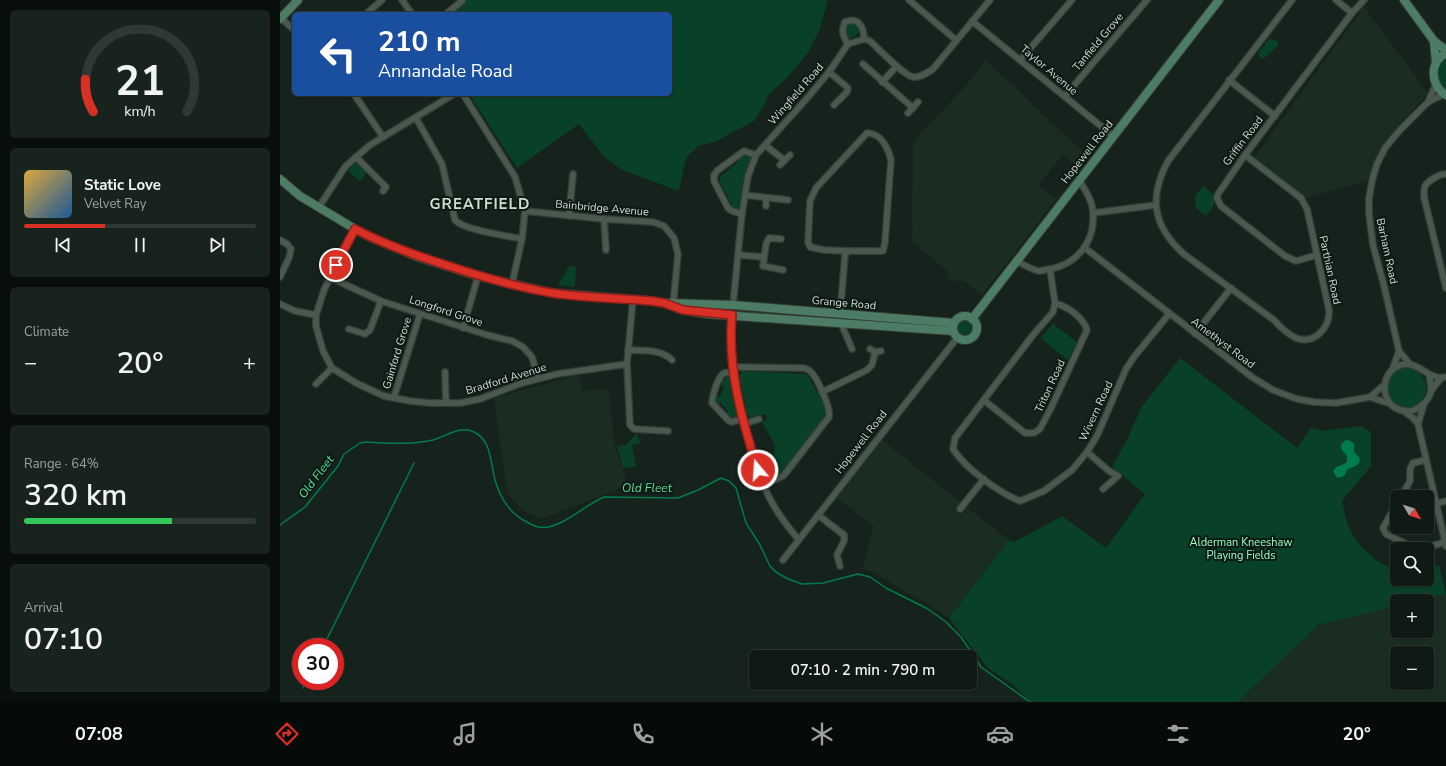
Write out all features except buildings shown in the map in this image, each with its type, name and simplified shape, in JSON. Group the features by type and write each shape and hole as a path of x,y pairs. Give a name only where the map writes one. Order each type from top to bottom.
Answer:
{"street":[{"path":"292,28 280,18 298,0"},
{"path":"368,12 382,0"},
{"path":"402,0 411,12"},
{"path":"908,0 956,40"},
{"path":"864,38 862,27 857,22 851,20 845,22 842,29 843,35 848,44 864,38 870,41 897,66 914,77 924,75 933,69 989,0"},
{"path":"1021,59 1072,0"},
{"name":"Tanfield Grove","path":"1065,96 1147,0"},
{"name":"Hopewell Road","path":"972,319 1219,0"},
{"name":"Parthian Road","path":"1245,155 1301,198 1307,209 1329,309 1329,318 1325,328 1312,338 1303,339 1292,335 1280,327 1274,320 1185,255 1168,237 1162,226 1156,205 1160,177 1168,161 1292,0"},
{"path":"1336,0 1352,13"},
{"name":"Griffin Road","path":"1317,254 1296,261 1285,256 1221,206 1217,198 1219,190 1352,13 1364,0"},
{"path":"1404,0 1434,41 1446,51 1436,63"},
{"path":"448,12 462,1"},
{"name":"Taylor Avenue","path":"972,21 1021,59 1113,136"},
{"path":"1434,41 1436,63 1433,75 1436,84 1445,94"},
{"name":"Wingfield Road","path":"734,305 742,214 748,176 756,155 829,72 848,44"},
{"path":"863,64 912,108"},
{"path":"882,82 897,66"},
{"path":"829,72 848,88 847,92 834,105"},
{"path":"1229,80 1275,116"},
{"name":"Barham Road","path":"1428,102 1436,84"},
{"name":"Barham Road","path":"1409,364 1399,351 1373,244 1369,214 1369,198 1374,176 1385,148 1400,130 1428,102 1445,94"},
{"path":"355,96 383,137"},
{"path":"319,207 345,167 356,157 383,137 451,96"},
{"path":"464,96 515,177 525,211 522,239 512,284"},
{"path":"908,113 918,102"},
{"path":"416,118 442,164 458,223 466,227 522,239"},
{"path":"872,133 888,148 891,160 883,251 848,251 824,250 810,247 808,242 810,201 816,188 867,134 872,133"},
{"path":"765,145 782,162 790,155"},
{"path":"742,214 728,208 714,181 714,174 744,151 756,155"},
{"path":"356,157 386,187 383,192"},
{"path":"569,216 573,174"},
{"path":"1446,174 1442,174 1429,181 1424,187 1424,197 1446,288"},
{"path":"280,179 300,196 370,238 418,257 478,276 552,293 633,299 674,304"},
{"path":"1016,261 1039,271 1061,267 1072,261 1085,248 1092,228 1094,213 1088,194 1079,180"},
{"path":"745,195 788,200"},
{"path":"766,198 766,206"},
{"path":"1094,213 1156,205"},
{"name":"Bainbridge Avenue","path":"525,211 569,216 653,222 664,226 674,238 678,254 674,304"},
{"path":"604,219 606,250"},
{"path":"316,384 332,368 323,351 319,338 316,326 316,315 324,290 355,229"},
{"path":"781,238 769,238 766,244 763,266 783,270"},
{"path":"280,240 287,244 291,249 289,258 280,277"},
{"name":"Amethyst Road","path":"1085,248 1168,314 1252,377 1272,390 1297,399 1316,402 1336,403 1370,397 1388,403"},
{"path":"840,318 845,255 848,251"},
{"path":"738,255 764,257"},
{"path":"1050,269 1055,303"},
{"path":"463,328 478,276"},
{"name":"Longford Grove","path":"331,278 381,301 463,328 512,341 523,347 532,356 538,378"},
{"path":"1195,334 1231,288"},
{"path":"633,299 627,364 630,425 634,429 668,431"},
{"path":"349,329 365,334 370,330 381,301"},
{"name":"Wivern Road","path":"1055,303 1053,312 955,438 953,449 960,459 984,479 1007,496 1020,501 1044,491 1072,470 1087,452 1097,436 1126,369 1168,314"},
{"name":"Triton Road","path":"984,401 1025,433 1034,433 1040,429 1087,330 1084,322 1064,306 1055,303"},
{"path":"280,304 295,311 316,315"},
{"name":"Grange Road","path":"674,304 734,305 954,331"},
{"name":"Grange Road","path":"674,304 683,310 732,315 840,318"},
{"name":"Gainford Grove","path":"394,397 420,314"},
{"path":"732,315 731,335 734,370 748,438 764,485 774,507 798,540"},
{"path":"962,316 972,319 977,329 972,339 964,341 954,331 956,320 962,316"},
{"name":"Grange Road","path":"840,318 852,349"},
{"name":"Hopewell Road","path":"783,560 954,331"},
{"path":"628,350 655,351 667,355 672,360"},
{"path":"822,392 867,370 872,365 875,350"},
{"path":"1399,351 1393,368 1384,385 1385,394 1388,403 1405,412 1418,424"},
{"name":"Bradford Avenue","path":"332,368 356,383 384,396 410,401 460,403 480,399 538,378 627,364"},
{"path":"1393,368 1401,365 1415,365 1429,375 1444,378"},
{"path":"759,419 731,422 712,403 712,397 720,377 724,373 734,370 804,368 810,370 829,408 829,417 783,476 764,485"},
{"path":"445,372 446,403"},
{"path":"1429,375 1431,391"},
{"path":"1390,516 1383,528 1386,534 1414,548 1445,544 1418,424 1424,404 1431,391 1444,378"},
{"path":"1370,397 1384,385"},
{"path":"1405,412 1414,410 1424,404"},
{"path":"1087,452 1109,471 1118,476 1103,489"},
{"path":"1405,490 1410,481 1410,470 1413,464 1425,460"},
{"path":"960,509 984,479"},
{"path":"1436,504 1446,501"},
{"path":"818,515 844,535 844,541 837,555 840,566"}],"shaded area":[{"path":"1364,7 1428,93 1382,145 1367,181 1302,199 1253,159"},
{"path":"986,60 1088,157 1079,168 1063,154 1039,185 1056,199 982,295 964,281 946,280 949,272 912,242 913,141 963,89"},
{"path":"578,375 583,391 608,389 615,446 628,485 542,519 522,510 507,493 494,398"},
{"path":"882,440 1009,540 949,618 926,602 905,592 876,573 862,569 874,526 837,498"},
{"path":"1346,440 1351,441 1354,444 1354,452 1359,457 1360,462 1356,466 1348,469 1344,476 1338,478 1333,471 1336,467 1347,462 1347,456 1341,448 1342,444"},
{"path":"1446,594 1446,702 1238,702 1318,625 1390,608 1390,638 1434,638 1434,597"}],"green space":[{"path":"465,0 828,0 819,31 808,53 786,79 769,94 754,121 715,142 698,146 686,158 679,191 622,170 604,157 579,124 517,168 470,96 672,96 672,12 452,12"},
{"path":"852,22 859,28 859,32 856,36 851,38 846,36 844,25"},
{"path":"1270,38 1278,42 1278,46 1263,59 1257,54"},
{"path":"1446,57 1446,89 1438,77 1438,69"},
{"path":"742,154 747,154 751,158 744,176 738,210 732,209 728,206 731,203 719,180 721,176 738,162 736,158"},
{"path":"355,163 359,164 367,172 360,181 348,171"},
{"path":"1203,186 1213,194 1214,205 1206,216 1196,208 1195,197"},
{"path":"570,265 576,267 575,286 558,285"},
{"path":"965,319 971,322 974,328 971,334 965,337 959,334 956,328 959,322"},
{"path":"1053,324 1077,342 1068,360 1040,338"},
{"name":"Alderman Kneeshaw Playing Fields","path":"1180,358 1297,448 1311,428 1322,431 1361,426 1371,432 1371,466 1342,501 1351,532 1368,553 1375,559 1390,567 1390,586 1434,586 1434,566 1439,566 1446,594 1434,597 1434,594 1390,594 1390,608 1318,625 1238,702 1031,702 1013,685 987,667 977,654 977,650 974,650 949,618 1009,540 1014,542 1062,516 1106,548 1145,494 1112,467 1128,438 1141,408"},
{"path":"1406,368 1414,370 1420,374 1424,380 1426,388 1424,396 1420,402 1414,406 1406,408 1398,406 1392,402 1388,396 1386,388 1388,380 1392,374 1398,370"},
{"path":"742,371 805,374 809,377 826,409 826,417 782,475 765,484 759,465 773,460 775,445 762,422 767,420 766,414 751,418 747,414 739,377"},
{"path":"727,375 731,378 738,417 733,420 725,415 728,411 721,403 717,406 715,405 714,395 720,397 724,387 719,383"},
{"path":"636,434 640,443 632,445 636,466 623,468 617,446 626,445"}],"waterway":[{"name":"Old Fleet","path":"280,525 305,507 338,466 344,454 360,443 425,442 459,430 469,430 474,432 485,441 490,454 496,483 507,505 520,518 539,527 548,527 563,522 590,504 604,497 678,498 721,478 729,481 736,488 746,523 760,545 770,566 776,572 788,579 802,584 823,583 858,574 870,577 886,588 928,609 946,622 961,637 981,667 1030,702"},
{"path":"327,638 414,463"}],"district":[{"name":"GREATFIELD","path":"480,204"}],"route":[{"path":"336,265 355,229 370,238 418,257 478,276 512,284 552,293 652,301 664,303 683,310 708,314 732,315 731,328 734,372 743,419 758,470"}]}
